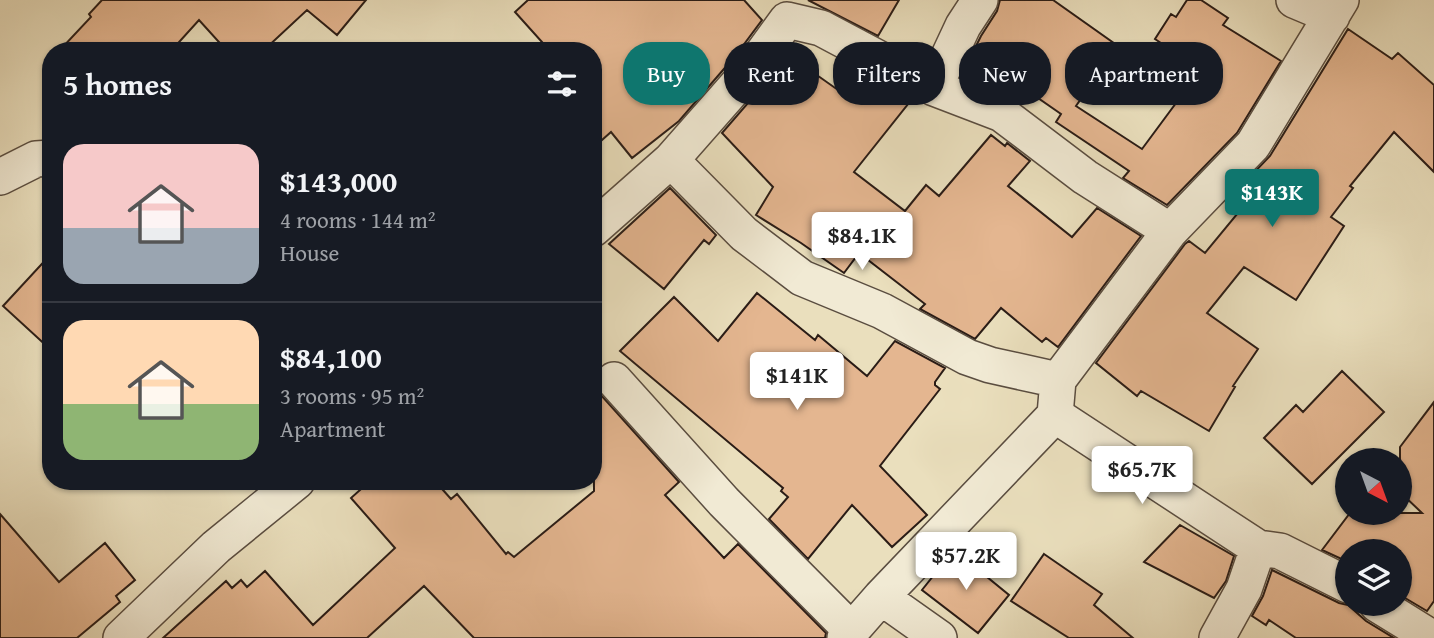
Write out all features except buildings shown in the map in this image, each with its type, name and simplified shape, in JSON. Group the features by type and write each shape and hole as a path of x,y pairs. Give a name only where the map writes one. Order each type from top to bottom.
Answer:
{"street":[{"path":"945,64 963,26 980,0"},
{"path":"614,380 848,634 1055,415 1058,380 1170,231 1253,145 1336,8 1294,0"},
{"path":"602,221 671,160 752,68 787,20 821,28 847,42"},
{"path":"945,92 1002,114 1085,177 1170,231"},
{"path":"0,177 42,159"},
{"path":"671,160 744,234 802,278 882,311 967,357 990,365 1058,380"},
{"path":"1055,415 1258,548 1280,551 1335,578"},
{"path":"121,638 216,547 286,490"},
{"path":"1217,638 1244,589 1258,548"},
{"path":"881,597 939,638"},
{"path":"1396,616 1432,638"}]}
